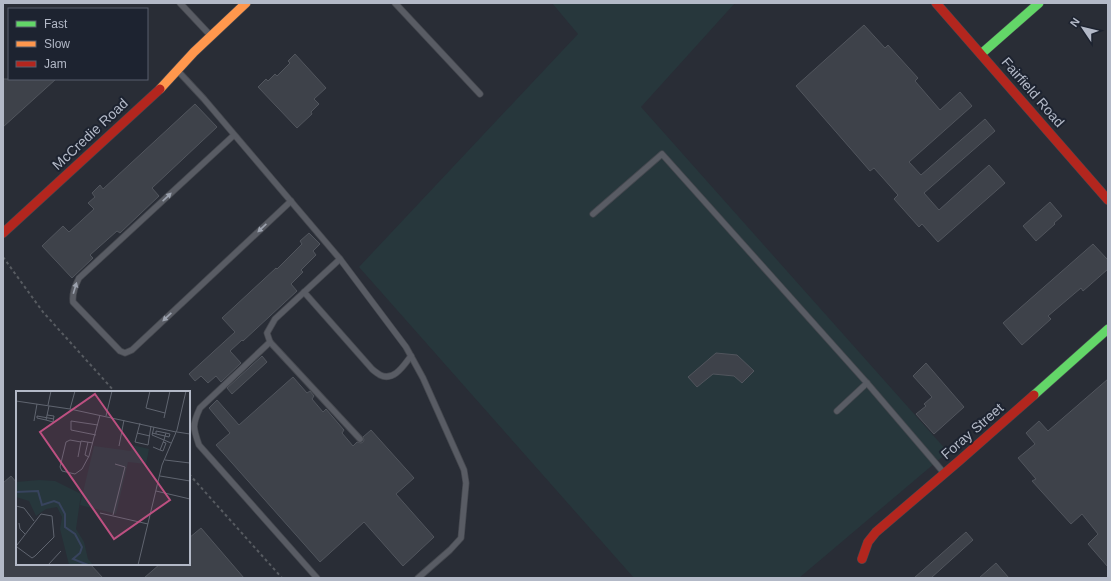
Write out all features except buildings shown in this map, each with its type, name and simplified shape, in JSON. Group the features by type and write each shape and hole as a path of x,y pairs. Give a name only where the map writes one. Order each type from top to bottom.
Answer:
{"street":[{"name":"McCredie Road","path":"3,233 167,82 210,36 246,3"},
{"name":"Fairfield Road","path":"936,3 1108,200"},
{"path":"981,54 1039,3"},
{"name":"Foray Street","path":"862,559 868,542 876,532 1108,329"}],"lane":[{"path":"180,3 210,36"},
{"path":"395,3 480,94"},
{"path":"178,71 204,99 340,259 406,347 423,378 464,470 466,483 461,538 450,550 418,578"},
{"path":"234,135 79,278 75,286 73,302 120,351 125,353 132,350 290,201"},
{"path":"592,214 662,154 867,384 944,474"},
{"path":"340,259 275,320 267,333 270,342 360,439"},
{"path":"304,292 372,369 381,375 391,376 401,370 410,356"},
{"path":"270,342 200,408 194,420 194,433 199,445 317,578"},
{"path":"837,411 867,384"}],"path":[{"path":"3,257 43,312 114,391"},
{"path":"190,475 282,578"}],"shaded area":[{"path":"552,3 735,3 641,107 948,452 799,578 634,578 359,267 578,34"}],"traffic: fast":[{"path":"981,54 1039,3"},
{"path":"1034,395 1108,329"}],"traffic: slow":[{"path":"160,89 194,52 246,3"}],"traffic: jam":[{"path":"936,3 1108,200"},
{"path":"3,233 160,89"},
{"path":"862,559 868,542 876,532 1034,395"}]}
